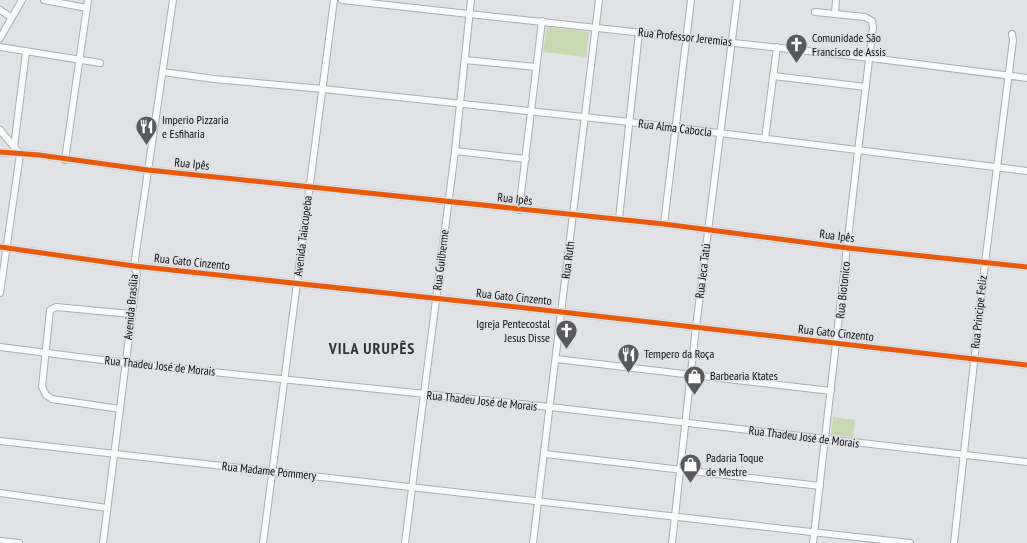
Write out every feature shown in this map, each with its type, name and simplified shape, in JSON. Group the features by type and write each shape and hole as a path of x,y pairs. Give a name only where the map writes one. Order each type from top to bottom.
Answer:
{"street":[{"path":"0,38 22,0"},
{"path":"44,0 87,8"},
{"path":"65,160 88,0"},
{"name":"Avenida Brasília","path":"103,543 137,274 134,266 173,0"},
{"name":"Avenida Taiacupeba","path":"263,543 334,0"},
{"name":"Rua Professor Jeremias","path":"342,0 777,47 1027,78"},
{"name":"Rua Guilherme","path":"405,543 461,105 464,60 471,0"},
{"name":"Rua Ruth","path":"533,543 586,118 599,0"},
{"path":"664,224 690,0"},
{"name":"Rua Jeca Tatú","path":"672,543 696,327 737,0"},
{"path":"815,12 835,14 836,0"},
{"path":"0,10 12,17"},
{"name":"Rua Biotonico","path":"813,543 873,23 869,19 865,18 835,14"},
{"path":"519,210 542,21"},
{"path":"619,219 639,32"},
{"name":"Rua Principe Feliz","path":"954,543 1012,34"},
{"path":"0,47 100,63"},
{"path":"765,139 777,47"},
{"path":"14,147 26,52"},
{"path":"464,60 536,67"},
{"name":"Rua Alma Cabocla","path":"163,72 214,79 323,89 630,122 1027,171"},
{"path":"773,76 866,87"},
{"path":"0,130 20,154 3,248 0,293"},
{"path":"455,151 526,159"},
{"name":"Rua Ipês","path":"0,152 148,170 664,224 848,248 1027,267"},
{"name":"Rua Gato Cinzento","path":"3,248 134,266 1027,364"},
{"path":"120,409 52,399 46,395 42,387 50,310 53,307 131,314"},
{"name":"Rua Thadeu José de Morais","path":"0,347 126,363 550,407 1027,462"},
{"path":"556,359 831,391"},
{"name":"Rua Madame Pommery","path":"0,441 114,455 273,471 814,532"},
{"path":"545,454 820,486"},
{"path":"0,493 107,508"},
{"path":"814,532 910,543"},
{"path":"0,541 19,543"}],"green space":[{"path":"547,27 589,32 586,57 543,52"},
{"path":"833,417 855,420 853,437 831,435"}],"cycle path":[{"path":"0,152 39,155 148,170 664,224 848,248 1027,267"},
{"path":"0,247 134,266 535,309 1027,365"}],"place":[{"name":"Comunidade São Francisco de Assis","path":"797,64"},
{"name":"Imperio Pizzaria e Esfiharia","path":"147,146"},
{"name":"Igreja Pentecostal Jesus Disse","path":"566,350"},
{"name":"Tempero da Roça","path":"628,374"},
{"name":"Barbearia Ktates","path":"695,396"},
{"name":"Padaria Toque de Mestre","path":"690,484"}],"district":[{"name":"VILA URUPÊS","path":"372,348"}]}
